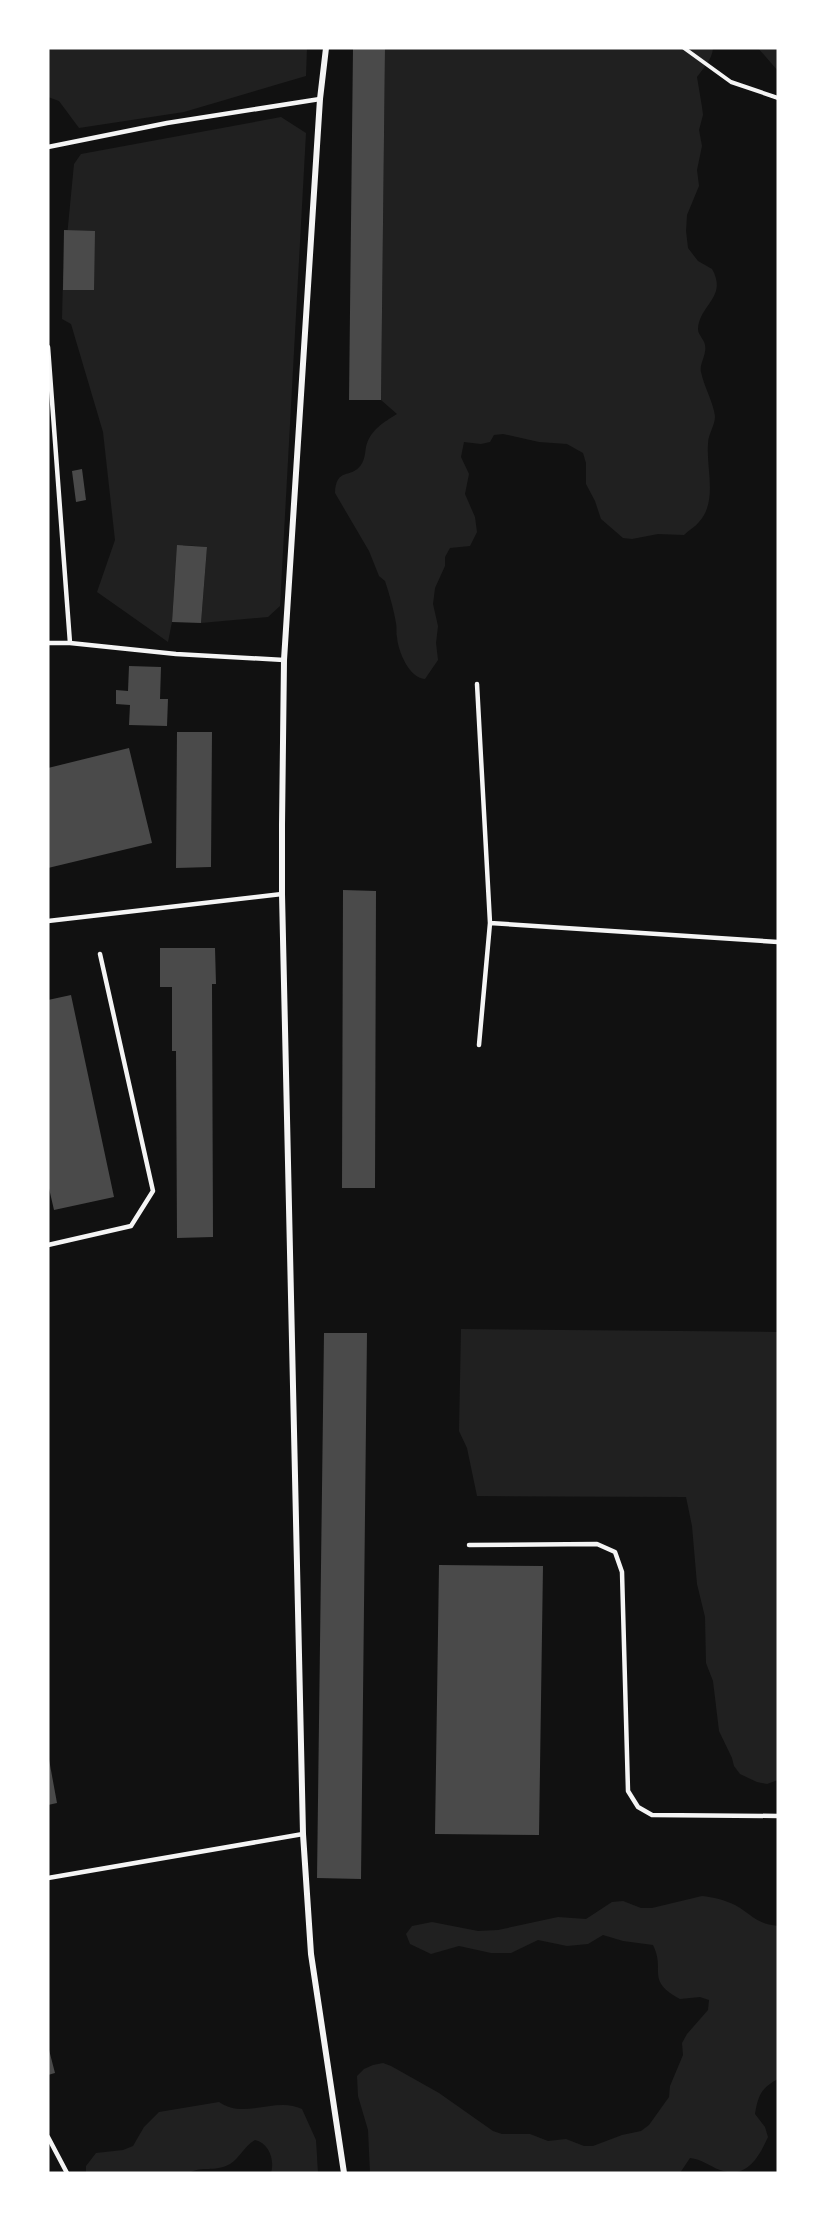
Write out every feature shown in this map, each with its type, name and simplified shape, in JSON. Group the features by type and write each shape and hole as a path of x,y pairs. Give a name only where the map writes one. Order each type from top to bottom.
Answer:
{"street":[{"path":"326,48 320,99 284,660 282,894 303,1834 311,1954 344,2173"}],"lane":[{"path":"48,147 167,123 320,99"},
{"path":"48,347 49,385 70,643"},
{"path":"48,643 284,660"},
{"path":"477,684 490,923 480,1045"},
{"path":"48,921 282,894"},
{"path":"490,923 778,942"},
{"path":"48,1245 131,1226 153,1191 100,954"},
{"path":"469,1545 597,1544 615,1552 622,1572 628,1791 638,1808 652,1815 778,1816"},
{"path":"48,1878 303,1834"},
{"path":"48,2137 67,2173"}],"path":[{"path":"684,48 731,82 778,98"}],"shaded area":[{"path":"48,48 307,48 306,76 184,112 79,128 59,101 48,97"},
{"path":"385,48 713,48 709,60 697,77 703,115 699,130 702,146 697,170 699,186 687,215 686,231 688,248 698,261 712,269 717,287 703,313 698,329 705,349 701,372 715,416 708,440 710,495 705,514 684,535 658,534 632,539 623,538 601,519 586,484 586,463 583,453 567,444 539,442 503,434 494,435 490,442 481,444 464,442 461,457 469,474 465,494 475,517 477,532 470,546 450,548 445,557 445,566 435,588 433,604 438,626 436,643 438,660 425,679 414,674 405,663 398,643 394,613 385,581 379,576 369,551 335,493 341,476 353,472 361,465 368,441 374,431 397,414 381,400"},
{"path":"758,48 778,48 778,71"},
{"path":"281,117 306,133 280,606 268,617 201,623 207,547 183,545 183,574 175,574 172,622 168,642 97,592 115,540 103,432 71,324 62,319 63,278 74,164 81,154"},
{"path":"461,1329 778,1332 778,1780 767,1784 740,1774 734,1766 719,1731 713,1681 706,1663 705,1617 697,1584 692,1526 686,1497 477,1496 467,1448 459,1431"},
{"path":"702,1896 735,1905 759,1921 778,1926 778,2079 764,2089 757,2102 755,2114 765,2127 768,2137 756,2159 750,2165 737,2172 729,2172 690,2158 680,2173 370,2173 368,2130 358,2096 357,2076 364,2069 383,2063 391,2066 439,2093 493,2131 502,2134 530,2134 548,2141 566,2139 584,2146 593,2146 622,2135 641,2131 649,2125 669,2097 670,2086 683,2055 682,2043 708,2010 709,2000 700,1997 680,1999 663,1986 658,1975 658,1962 653,1945 623,1941 603,1935 588,1944 567,1946 538,1940 511,1953 491,1953 459,1946 431,1954 410,1944 406,1934 412,1926 432,1922 478,1931 498,1930 558,1917 586,1919 612,1902 623,1901 641,1908 652,1908"},
{"path":"219,2102 239,2109 282,2105 302,2109 316,2140 318,2173 271,2173 270,2153 264,2145 255,2140 224,2167 199,2169 189,2173 86,2173 86,2166 96,2153 123,2150 133,2146 144,2127 159,2112"}],"building":[{"path":"353,48 385,48 381,400 349,400"},
{"path":"64,230 95,231 94,290 63,290"},
{"path":"82,469 86,500 76,502 72,471"},
{"path":"177,545 207,547 201,623 172,622"},
{"path":"129,666 161,667 160,699 168,699 167,726 129,725 130,705 116,704 116,690 128,691"},
{"path":"177,732 212,732 211,867 176,868"},
{"path":"129,748 152,843 48,868 48,768"},
{"path":"343,890 376,891 375,1188 342,1188"},
{"path":"160,948 215,948 216,984 212,984 213,1237 177,1238 176,1051 172,1051 172,987 160,987"},
{"path":"71,995 114,1197 54,1210 48,1184 48,1000"},
{"path":"324,1333 367,1333 361,1879 317,1878"},
{"path":"439,1565 543,1566 539,1835 435,1834"},
{"path":"48,1754 57,1803 48,1805"},
{"path":"48,2046 55,2073 48,2075"}]}
